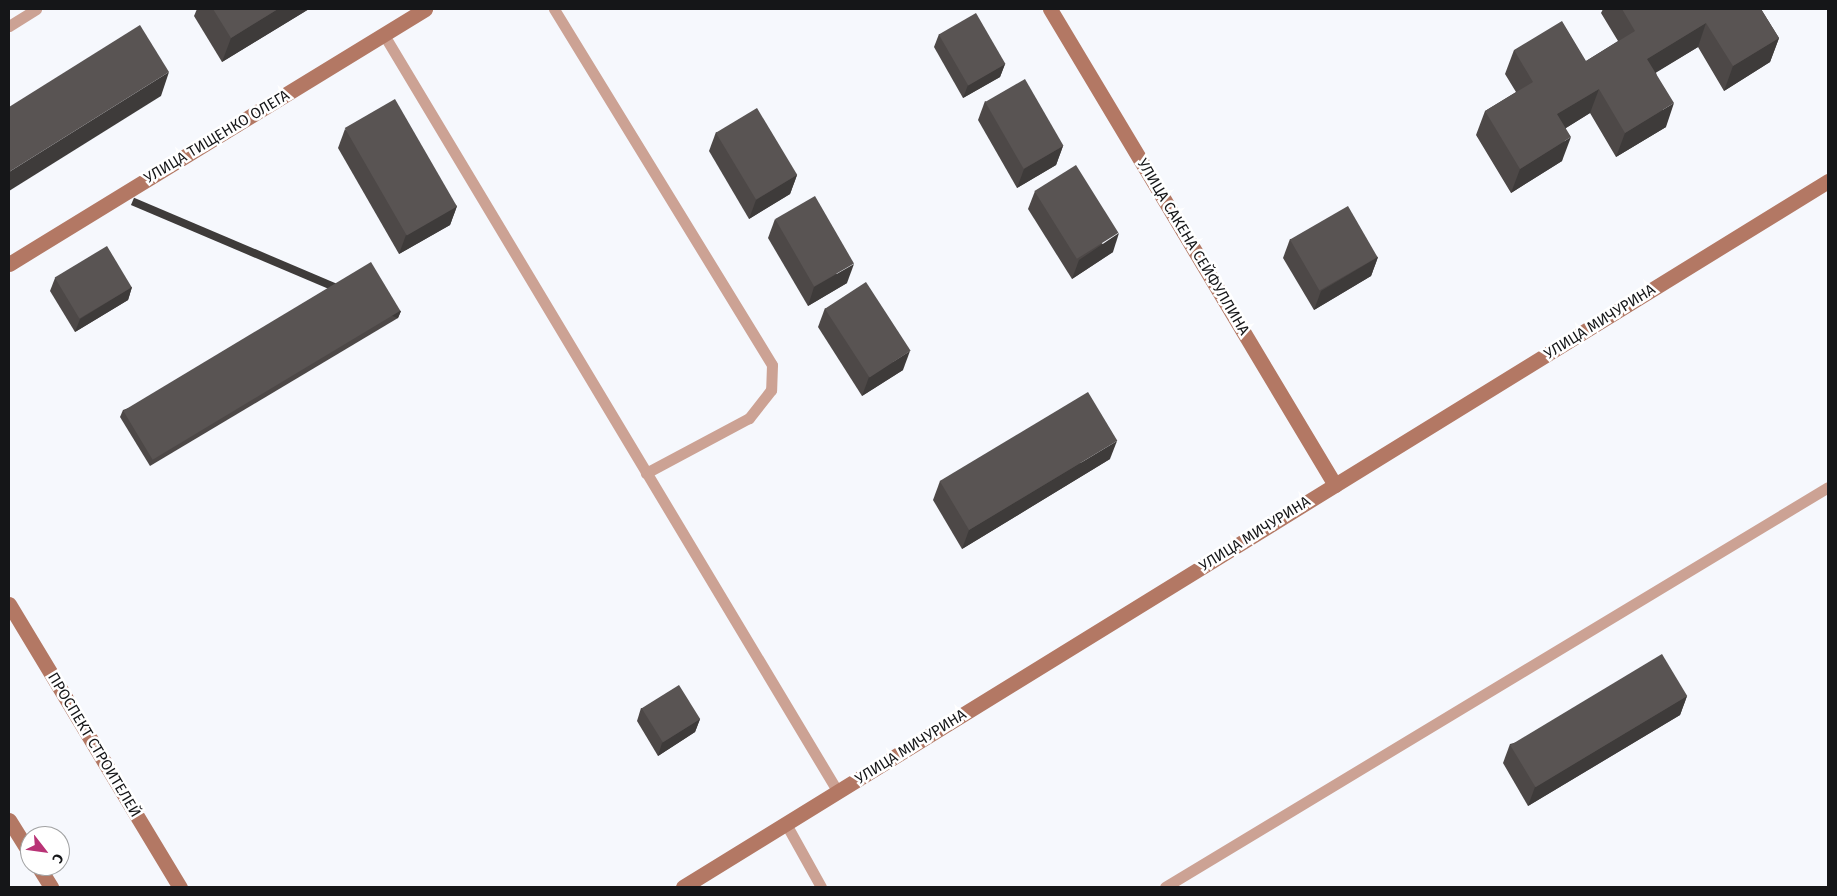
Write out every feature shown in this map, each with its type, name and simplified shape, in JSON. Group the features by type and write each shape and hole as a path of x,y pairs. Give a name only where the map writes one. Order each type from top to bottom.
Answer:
{"street":[{"name":"УЛИЦА ТИЩЕНКО ОЛЕГА","path":"9,264 425,9"},
{"name":"УЛИЦА САКЕНА СЕЙФУЛЛИНА","path":"1050,9 1335,485"},
{"name":"УЛИЦА МИЧУРИНА","path":"683,887 1828,182"},
{"name":"ПРОСПЕКТ СТРОИТЕЛЕЙ","path":"9,604 180,887"},
{"path":"9,820 20,838"},
{"path":"44,876 51,887"}],"lane":[{"path":"9,26 36,9"},
{"path":"554,9 772,365 771,390 749,418 646,472"},
{"path":"384,35 838,792"},
{"path":"1164,887 1828,487"},
{"path":"786,824 821,887"}],"building":[{"path":"213,9 278,9 231,38"},
{"path":"1622,9 1761,9 1779,38 1733,66 1706,23 1647,59 1674,103 1625,133 1599,89 1557,114 1571,137 1520,169 1485,111 1533,82 1514,50 1562,21 1586,61 1635,31"},
{"path":"976,13 1006,64 968,86 939,34"},
{"path":"140,25 169,72 9,172 9,107"},
{"path":"1025,79 1064,146 1024,169 985,102"},
{"path":"395,99 457,206 407,235 345,128"},
{"path":"757,108 797,175 756,200 716,133"},
{"path":"1076,165 1118,233 1077,259 1034,191"},
{"path":"815,196 854,264 814,287 775,219"},
{"path":"1348,206 1378,257 1319,291 1290,240"},
{"path":"107,246 132,287 79,319 55,277"},
{"path":"371,262 400,311 153,460 123,411"},
{"path":"866,282 911,351 870,377 825,309"},
{"path":"1088,392 1117,441 969,530 940,481"},
{"path":"1662,654 1687,696 1536,787 1510,745"},
{"path":"679,685 700,719 663,742 642,708"}]}
